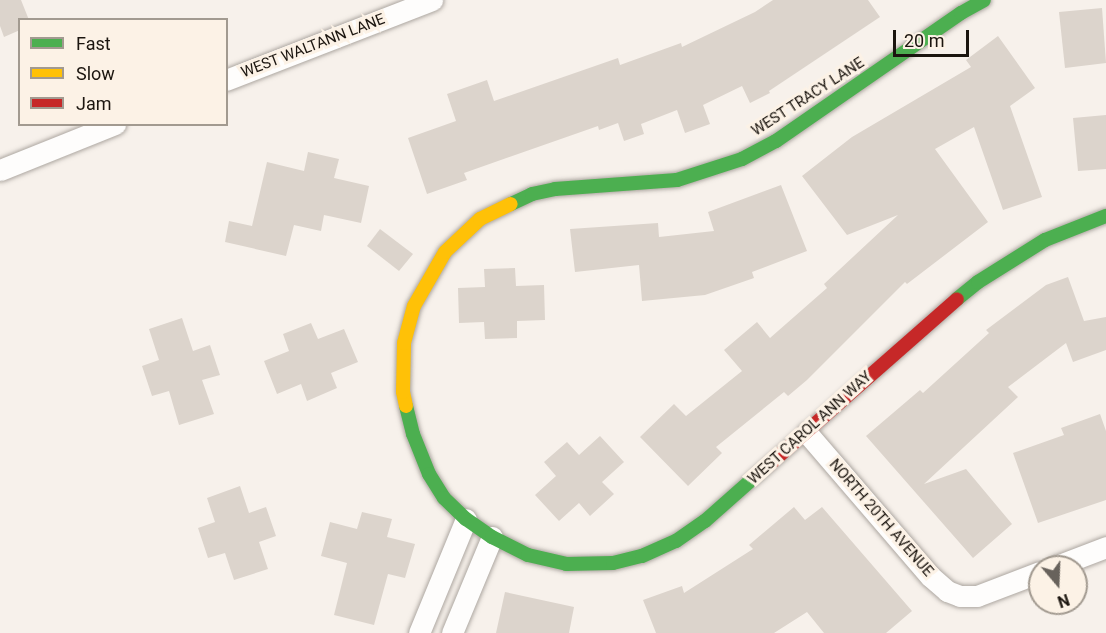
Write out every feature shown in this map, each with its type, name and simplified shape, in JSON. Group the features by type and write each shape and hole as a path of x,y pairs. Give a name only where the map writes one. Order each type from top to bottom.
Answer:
{"street":[{"name":"WEST WALTANN LANE","path":"228,79 432,0"},
{"name":"WEST TRACY LANE","path":"466,519 444,498 429,474 413,434 403,392 404,344 414,306 445,252 480,219 532,194 580,186 631,185 677,180 742,159 776,141 961,13 984,0"},
{"path":"0,170 111,126"},
{"name":"WEST CAROL ANN WAY","path":"466,519 492,537 528,555 566,564 613,563 642,556 676,541 705,521 807,433 924,326 978,282 1045,240 1106,216"},
{"name":"NORTH 20TH AVENUE","path":"807,433 930,576 947,591 960,596 977,596 1028,577"},
{"path":"418,633 466,519"},
{"path":"452,633 492,537"},
{"path":"1085,555 1106,547"}],"building":[{"path":"0,0 21,0 28,18 18,18 18,31 4,37 0,26"},
{"path":"773,0 868,0 880,17 769,91 770,93 750,103 742,86 703,105 710,124 685,133 677,110 641,124 644,134 624,141 618,123 599,130 598,126 464,173 467,180 427,194 408,138 456,121 447,94 487,80 494,101 618,58 620,65 681,43 682,47 755,12"},
{"path":"1102,8 1106,63 1065,68 1059,12"},
{"path":"998,36 1035,88 1010,106 1042,197 1003,210 974,127 935,149 988,222 907,284 905,282 807,380 788,396 784,392 716,447 722,453 688,486 640,437 674,404 686,416 742,371 724,350 757,322 770,338 827,288 824,284 898,215 847,235 802,176 852,137 971,67 966,60"},
{"path":"1106,115 1106,169 1078,171 1073,118"},
{"path":"308,152 339,159 334,178 369,186 361,223 324,215 321,231 294,225 286,256 225,242 229,221 252,226 267,162 304,171"},
{"path":"781,185 807,251 752,272 754,278 705,295 642,301 639,265 575,272 570,229 658,223 659,237 714,231 708,212"},
{"path":"380,229 413,254 399,271 367,246"},
{"path":"515,268 516,286 544,285 545,320 517,321 517,338 485,339 484,322 459,323 458,288 485,287 484,269"},
{"path":"1068,277 1084,321 1106,317 1106,350 1073,362 1066,343 1008,387 1018,397 924,484 966,469 1012,524 973,558 866,436 920,390 923,393 989,333 986,330 1046,285"},
{"path":"182,318 193,351 210,345 220,375 202,380 214,414 179,425 169,391 152,396 142,366 159,360 149,329"},
{"path":"311,323 318,339 344,329 358,362 331,373 337,388 307,401 301,384 277,394 264,361 289,351 283,334"},
{"path":"1100,414 1106,431 1106,500 1038,523 1013,453 1064,435 1061,428"},
{"path":"600,436 624,462 602,482 614,494 590,516 579,503 559,521 535,495 556,476 544,462 567,442 579,455"},
{"path":"240,486 249,513 266,507 276,536 259,542 268,569 234,580 225,553 208,558 198,528 215,522 207,498"},
{"path":"794,507 805,520 822,507 912,611 886,633 824,633 807,612 774,633 656,633 643,600 682,586 684,593 753,549 749,545"},
{"path":"362,512 392,519 387,537 415,544 405,578 388,574 374,625 334,615 347,563 321,556 330,522 357,529"},
{"path":"505,592 574,607 569,633 496,633"}],"traffic: fast":[{"path":"511,204 532,194 555,189 677,180 742,159 776,141 961,13 984,0"},
{"path":"957,299 978,282 1045,240 1106,216"},
{"path":"406,406 413,434 429,474 444,498 466,519 492,537 528,555 566,564 613,563 642,556 676,541 705,521 757,475"}],"traffic: slow":[{"path":"406,406 403,392 404,343 414,306 445,252 480,219 511,204"}],"traffic: jam":[{"path":"757,475 957,299"}]}
